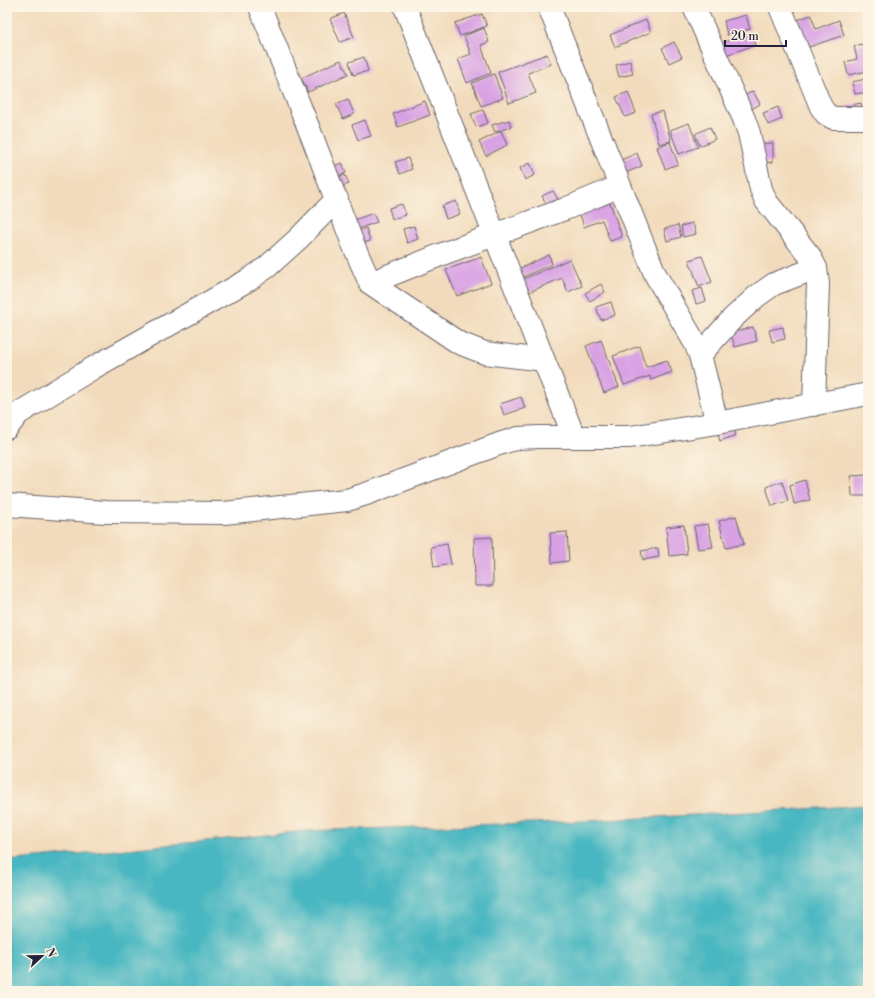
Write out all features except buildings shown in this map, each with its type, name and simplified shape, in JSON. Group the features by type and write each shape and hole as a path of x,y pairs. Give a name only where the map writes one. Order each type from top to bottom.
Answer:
{"street":[{"path":"260,7 353,244 370,283 459,343 486,353 544,360"},
{"path":"405,7 574,437"},
{"path":"549,7 655,274 695,343 700,355 717,423"},
{"path":"694,7 744,119 749,133 761,189 766,201 808,255 816,268 818,283 814,405"},
{"path":"780,7 821,107 826,114 833,118 868,118"},
{"path":"370,283 494,234 565,209 620,186"},
{"path":"7,428 20,413 93,368 250,280 298,239 336,199"},
{"path":"700,355 733,318 757,296 774,284 816,268"},
{"path":"7,505 106,512 224,513 347,500 518,438 630,437 717,423 868,394"}],"water":[{"path":"868,805 868,991 7,991 7,861 306,831 586,821"}]}
